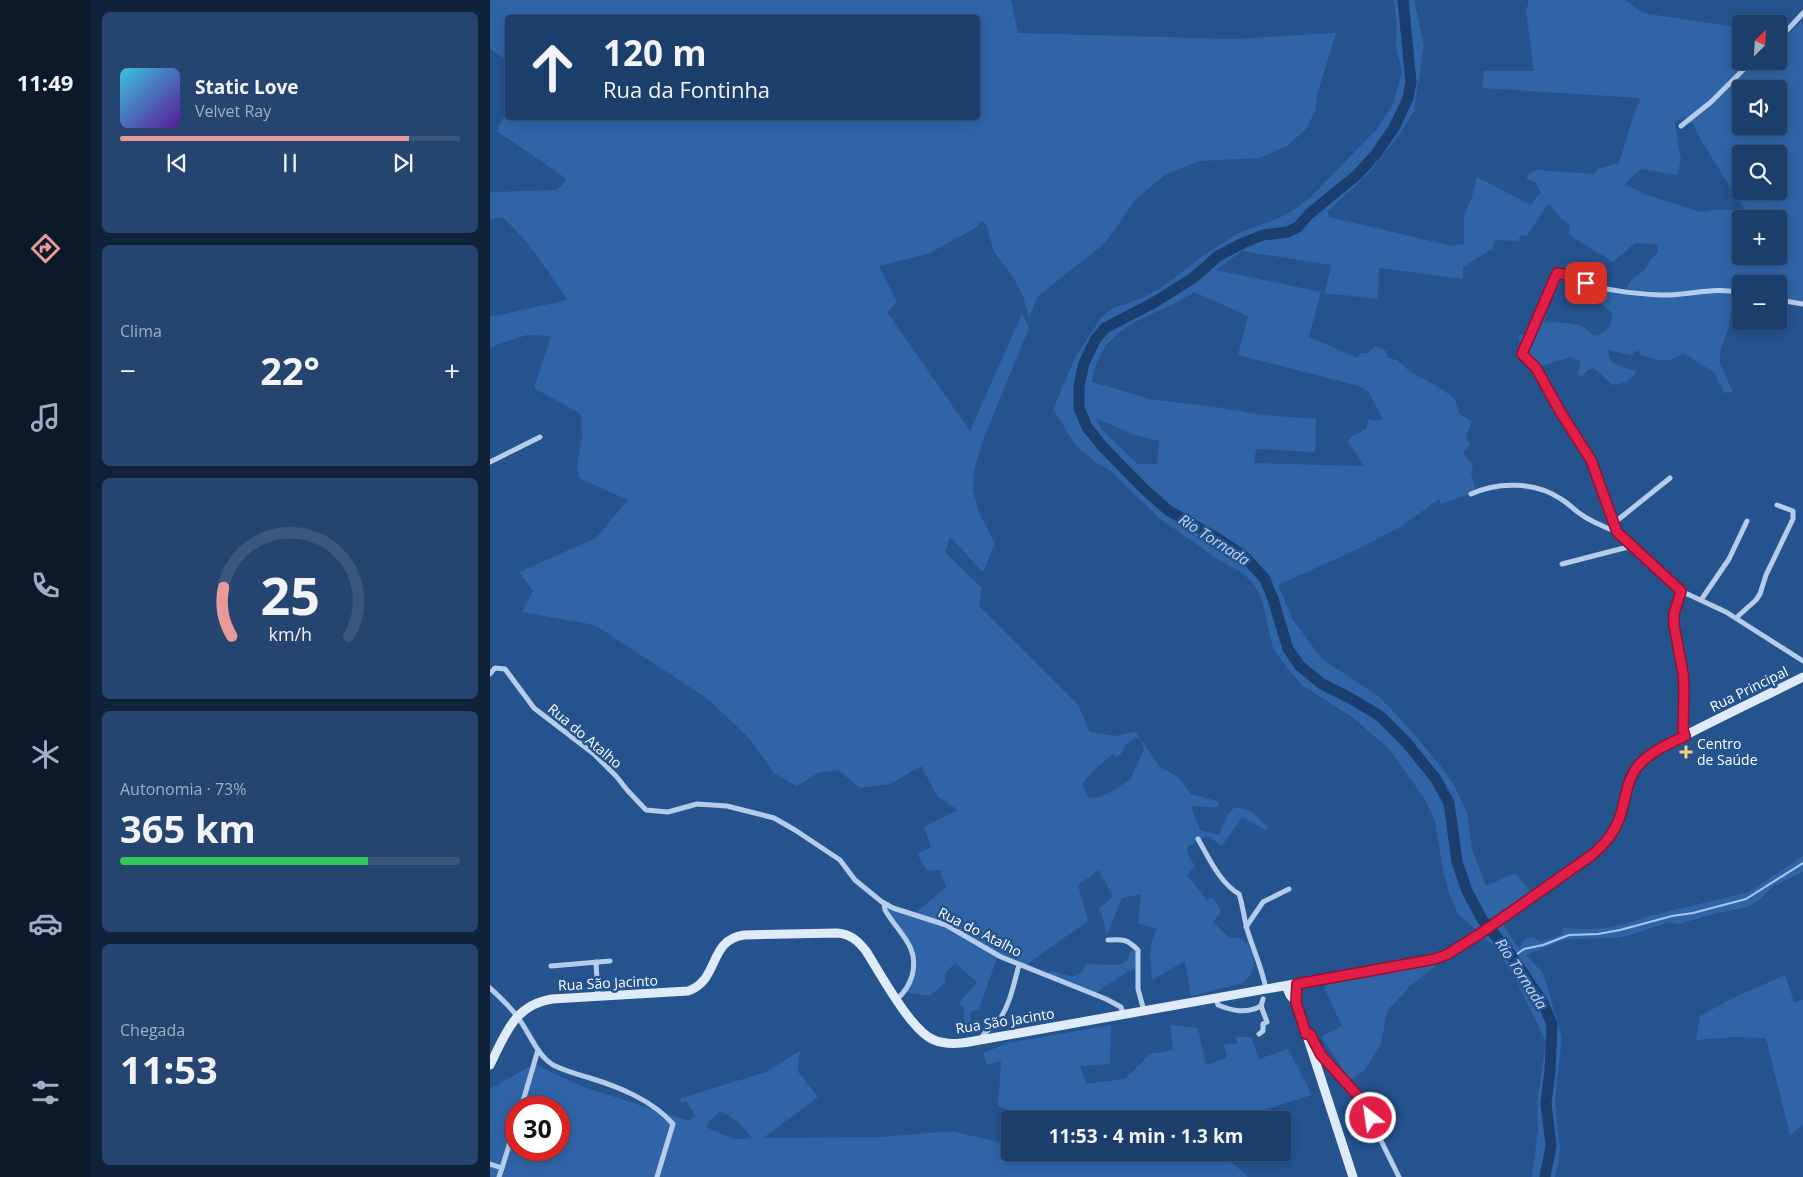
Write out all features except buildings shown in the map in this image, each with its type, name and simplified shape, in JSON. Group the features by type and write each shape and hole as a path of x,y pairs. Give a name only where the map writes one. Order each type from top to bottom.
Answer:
{"main road":[{"name":"Rua Principal","path":"1481,933 1601,847 1612,835 1618,822 1630,781 1636,769 1649,755 1803,677"},
{"name":"Rua São Jacinto","path":"517,1016 527,1008 545,1000 680,992 695,988 708,976 722,945 734,937 744,935 837,933 847,934 856,940 915,1025 934,1040 948,1043 980,1040 1435,959 1448,954 1481,933"},
{"path":"1297,984 1296,1002 1353,1177"},
{"path":"1286,986 1296,1002"},
{"path":"490,1065 517,1016"}],"street":[{"path":"1788,29 1803,12"},
{"path":"1681,126 1711,102 1743,70"},
{"path":"1617,532 1591,460 1561,413 1536,368 1522,354 1557,273 1586,283 1626,292 1675,296 1714,290 1732,291"},
{"path":"1787,301 1803,304"},
{"path":"490,462 540,437"},
{"path":"1614,523 1670,478"},
{"path":"1471,494 1500,486 1522,485 1542,490 1561,498 1580,514 1598,525 1617,532 1681,591 1736,618 1803,661"},
{"path":"1736,618 1760,594 1766,575 1791,525 1793,511 1778,505"},
{"path":"1701,600 1729,559 1747,522"},
{"path":"1562,564 1632,546"},
{"path":"1681,591 1674,614 1674,625 1683,673 1683,730 1685,736"},
{"name":"Rua do Atalho","path":"490,674 496,668 506,669 534,708 594,754 646,810 668,812 697,804 727,806 774,818 840,860 855,880 884,903 893,908 946,925 1001,957 1106,999 1121,1007 1123,1014"},
{"path":"1198,839 1225,882 1232,890 1239,894 1246,916 1246,927 1261,966 1266,989"},
{"path":"1246,927 1263,902 1288,889"},
{"path":"884,903 885,910 909,944 914,956 914,968 910,981 903,994 897,999"},
{"path":"1108,940 1119,939 1128,941 1138,950 1138,989 1144,1011"},
{"path":"551,966 610,961"},
{"path":"596,962 598,997"},
{"path":"980,1040 983,1034 998,1021 1007,1006 1019,965"},
{"path":"490,988 505,1001 517,1016 538,1050 552,1064 565,1070 608,1083 639,1097 667,1117 672,1124 658,1177"},
{"path":"1216,998 1218,1005 1242,1012 1261,1006"},
{"path":"1259,1034 1263,1031 1263,1024 1267,1022 1261,1006 1263,999"},
{"path":"1306,1034 1310,1034 1321,1055 1360,1098 1399,1177"},
{"path":"525,1096 538,1050"},
{"path":"499,1177 505,1158"},
{"path":"490,1164 502,1168"}],"shaded area":[{"path":"490,0 1011,0 1018,33 1232,39 1336,33 1317,95 1315,111 1306,129 1287,146 1260,158 1199,161 1166,174 1135,200 1108,239 1099,248 1038,296 1029,318 1023,296 1012,275 994,252 986,224 982,221 975,228 928,254 879,266 897,302 887,312 970,431 1022,314 1029,328 983,440 974,470 973,490 979,513 995,543 983,572 950,537 945,552 982,588 979,606 1078,705 1090,732 1114,736 1136,732 1159,766 1179,778 1191,794 1217,801 1219,806 1191,807 1200,830 1219,835 1228,814 1235,807 1251,811 1268,827 1265,830 1242,817 1222,846 1208,836 1187,847 1187,853 1195,866 1187,875 1207,900 1213,897 1221,911 1213,922 1229,937 1241,939 1252,952 1254,963 1250,976 1243,983 1191,996 1185,961 1152,980 1151,947 1157,929 1138,923 1141,894 1122,898 1107,935 1101,912 1098,909 1113,897 1099,870 1078,885 1088,921 1023,967 998,955 979,1009 970,1012 970,1033 964,1035 964,1007 959,1003 977,982 955,963 945,973 946,982 930,996 904,992 910,981 914,956 889,917 884,903 914,914 946,887 940,870 928,871 917,854 931,847 924,827 958,810 938,797 921,766 890,784 860,788 838,770 818,773 797,786 774,773 749,738 708,699 595,625 522,612 533,591 519,572 596,538 628,500 579,478 577,465 582,438 581,414 534,388 551,336 527,335 490,347 490,317 568,300 530,246 504,218 490,219 490,192 557,190 567,179 497,131 505,114 505,120 980,120 980,15 505,15 505,59 490,49","holes":["1136,737 1141,740 1144,750 1131,778 1101,797 1089,798 1082,785 1088,776 1113,753 1116,757 1121,754 1126,744"]},
{"path":"1394,0 1414,0 1424,46 1414,111 1399,135 1368,174 1328,211 1329,217 1452,246 1464,244 1464,215 1472,197 1477,177 1531,205 1541,193 1535,182 1526,179 1529,174 1537,170 1594,174 1598,169 1619,163 1641,98 1482,88 1484,71 1534,71 1526,11 1529,0 1625,0 1643,13 1732,27 1732,70 1788,70 1788,36 1801,21 1803,24 1803,302 1787,300 1787,275 1732,275 1729,326 1720,352 1720,364 1733,392 1724,393 1715,373 1683,353 1672,359 1662,360 1641,355 1638,350 1631,355 1608,350 1610,360 1619,366 1636,371 1632,378 1621,384 1613,385 1594,368 1588,370 1581,377 1577,373 1580,361 1571,357 1536,368 1522,354 1518,335 1533,335 1548,285 1555,285 1544,323 1558,322 1577,325 1585,328 1594,336 1598,335 1607,329 1613,314 1600,303 1570,291 1567,286 1571,282 1625,294 1631,281 1645,269 1651,259 1658,253 1657,244 1635,243 1613,262 1568,234 1570,225 1559,217 1549,203 1526,236 1521,235 1518,241 1496,240 1492,249 1463,267 1463,279 1379,268 1378,299 1325,293 1331,265 1242,251 1216,270 1321,292 1309,337 1358,358 1360,353 1367,353 1376,346 1386,351 1388,358 1397,360 1409,371 1440,388 1455,399 1459,414 1472,421 1466,437 1470,445 1463,453 1473,465 1471,473 1476,492 1441,504 1439,499 1402,526 1356,550 1278,585 1293,620 1322,659 1378,696 1440,765 1454,785 1467,813 1472,849 1486,886 1515,873 1530,891 1478,931 1458,914 1449,893 1442,865 1435,821 1424,798 1390,750 1352,717 1302,685 1288,669 1273,648 1262,600 1255,586 1244,574 1216,558 1159,518 1111,471 1097,463 1077,447 1053,409 1075,358 1100,319 1111,309 1142,298 1160,289 1200,258 1238,233 1277,219 1294,210 1311,197 1377,129 1393,104 1402,71 1396,46 1397,29","holes":["1685,116 1694,125 1702,142 1732,189 1732,145 1787,145 1787,200 1739,200 1745,210 1787,210 1787,265 1732,265 1732,210 1701,212 1644,194 1625,184 1641,169 1677,175 1681,160 1675,122","1194,292 1248,316 1238,355 1359,386 1368,391 1383,419 1376,421 1369,419 1366,429 1352,436 1348,441 1364,466 1254,463 1256,449 1315,452 1316,419 1262,415 1150,399 1092,382 1097,362 1106,347 1117,335 1130,325","1096,418 1134,435 1159,441 1157,464 1138,464 1102,430"]},
{"path":"1803,856 1803,872 1775,885 1759,900 1748,907 1705,916 1680,924 1669,922 1627,936 1566,939 1526,955 1543,973 1562,1037 1555,1101 1560,1153 1555,1177 1532,1177 1538,1129 1537,1103 1546,1042 1516,980 1496,948 1482,936 1502,923 1519,949 1524,940 1532,937 1541,942 1562,934 1563,927 1595,929 1629,923 1649,916 1749,892"},
{"path":"1134,947 1138,950 1138,968 1127,972 1094,994 1046,976 1051,971 1075,976 1083,970 1086,964 1118,965 1126,962"},
{"path":"1439,963 1409,987 1387,1011 1381,1044 1364,1071 1350,1080 1321,1037 1342,1026 1323,985"},
{"path":"1785,975 1794,1002 1803,1000 1803,1125 1790,1135 1766,1038 1735,1037 1696,1040 1700,1016 1737,996"},
{"path":"1111,1025 1110,1064 1080,1066 1086,1084 1125,1079 1150,1054 1173,1050 1170,1025 1198,1028 1206,1065 1227,1058 1224,1045 1238,1043 1236,1037 1251,1037 1259,1059 1288,1049 1312,1095 1261,1111 1010,1111 998,1106 1001,1061 987,1065 983,1053 1008,1043"},
{"path":"800,1051 798,1072 818,1097 763,1138 880,1137 955,1132 1001,1142 1001,1161 1230,1161 1248,1177 490,1177 490,1089 534,1064 581,1086 689,1121 696,1116 686,1101 682,1103 679,1099 766,1072","holes":["721,1111 738,1122 752,1138 734,1139 706,1127 709,1121"]}],"waterway":[{"name":"Rio Tornada","path":"1403,0 1411,82 1408,98 1395,126 1376,154 1357,175 1309,214 1298,227 1287,232 1263,235 1218,256 1193,278 1155,302 1105,328 1095,340 1084,363 1079,386 1079,408 1087,427 1102,446 1143,488 1169,511 1217,538 1245,557 1265,579 1288,649 1300,666 1322,684 1380,716 1406,742 1436,779 1449,803 1457,862 1467,891 1482,919 1511,955 1542,1001 1552,1024 1550,1071 1546,1103 1551,1146 1545,1177"},
{"path":"1513,957 1524,949 1543,945 1569,935 1598,934 1620,930 1746,899 1803,863"}],"place":[{"name":"Centro de Saúde","path":"1686,752"}],"route":[{"path":"1371,1118 1360,1098 1321,1055 1310,1034 1306,1034 1296,1002 1297,984 1435,959 1448,954 1481,933 1592,855 1607,842 1618,822 1632,774 1649,755 1685,736 1683,730 1683,673 1674,625 1674,614 1681,591 1617,532 1591,460 1561,413 1536,368 1522,354 1557,273 1586,283"}]}
